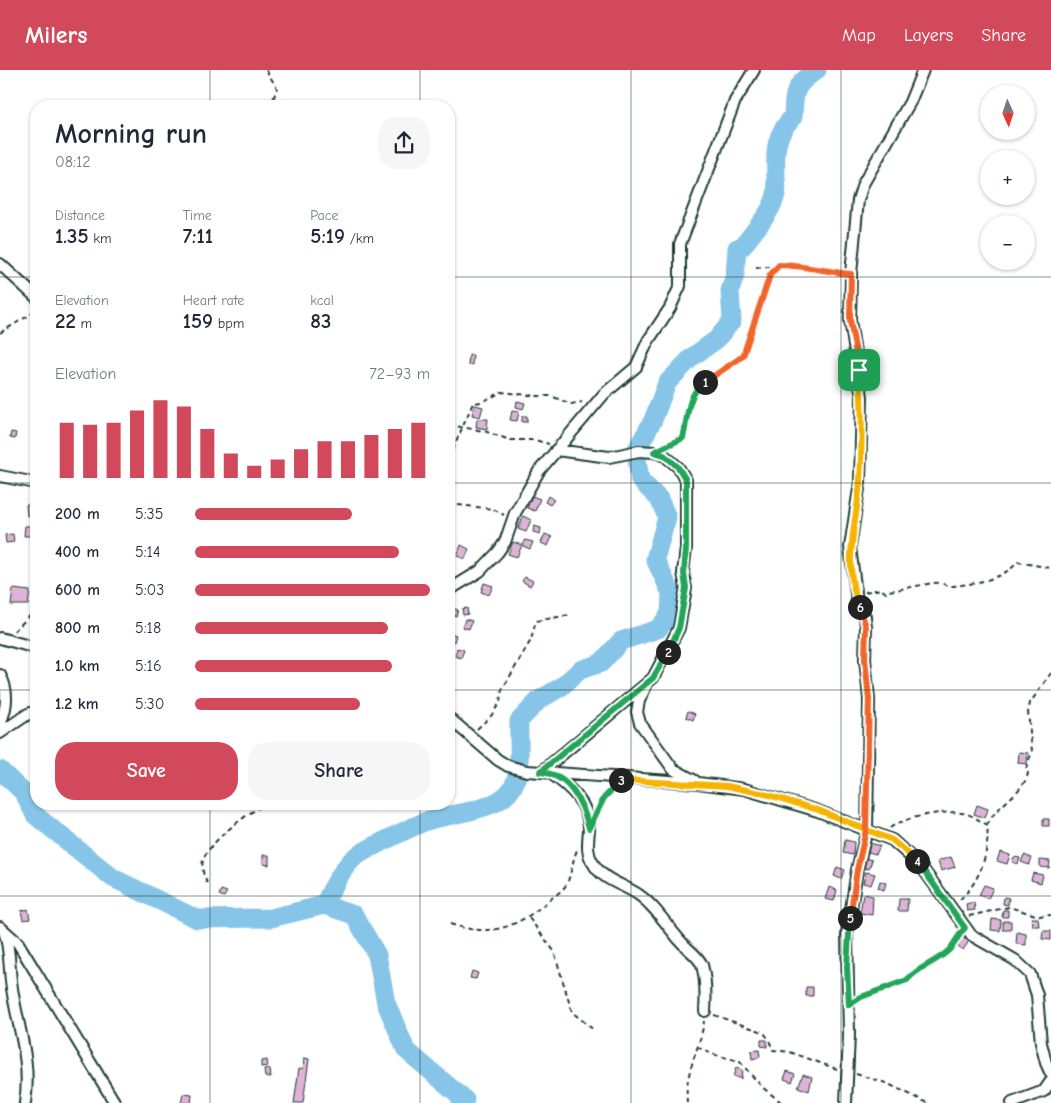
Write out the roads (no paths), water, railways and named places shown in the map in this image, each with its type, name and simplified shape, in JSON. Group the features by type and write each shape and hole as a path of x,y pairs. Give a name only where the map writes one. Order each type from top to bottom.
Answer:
{"street":[{"path":"455,587 470,578 491,561 504,542 512,521 538,471 604,394 636,367 648,341 676,297 680,286 680,244 732,109 742,87 754,70"},
{"path":"846,1103 849,1005 847,935 857,870 866,830 869,699 865,659 866,627 856,593 850,547 860,482 862,398 850,320 851,274 858,200 863,184 910,102 923,70"},
{"path":"0,264 30,292"},
{"path":"545,772 653,678 679,628 686,588 684,573 686,480 678,467 664,455 654,452 638,451 610,456 556,450"},
{"path":"0,476 30,482"},
{"path":"0,638 30,646"},
{"path":"0,675 4,683 6,702 0,724"},
{"path":"649,681 639,700 638,712 640,722 673,769 698,783"},
{"path":"0,733 30,713"},
{"path":"455,723 508,766 527,771 727,786 765,794 818,810 881,835 902,847 916,860 965,928 978,940 1015,960 1030,974 1037,995 1041,1043 1051,1074"},
{"path":"545,772 566,784 577,795 589,828 589,855 593,864 602,875 647,902 672,934 699,960 705,980 705,1011"},
{"path":"1,927 8,940 11,982 28,1065 25,1103"},
{"path":"1,927 18,943 115,1103"},
{"path":"1012,1103 1044,1091 1051,1081"}],"waterway":[{"path":"324,905 333,886 350,861 361,853 424,822 475,810 500,800 509,792 517,775 519,721 539,700 561,687 580,670 601,663 621,641 658,629 670,614 671,593 655,559 667,517 659,499 640,480 636,451 653,420 667,383 692,357 716,340 732,321 730,291 735,275 737,248 743,246 771,208 777,190 776,160 779,138 793,117 797,89 804,80 817,70"},
{"path":"0,770 24,793 30,805"},
{"path":"32,810 35,815 113,878 197,919 271,918 324,905 354,915 377,955 386,1003 406,1050 465,1100 461,1103"}]}
